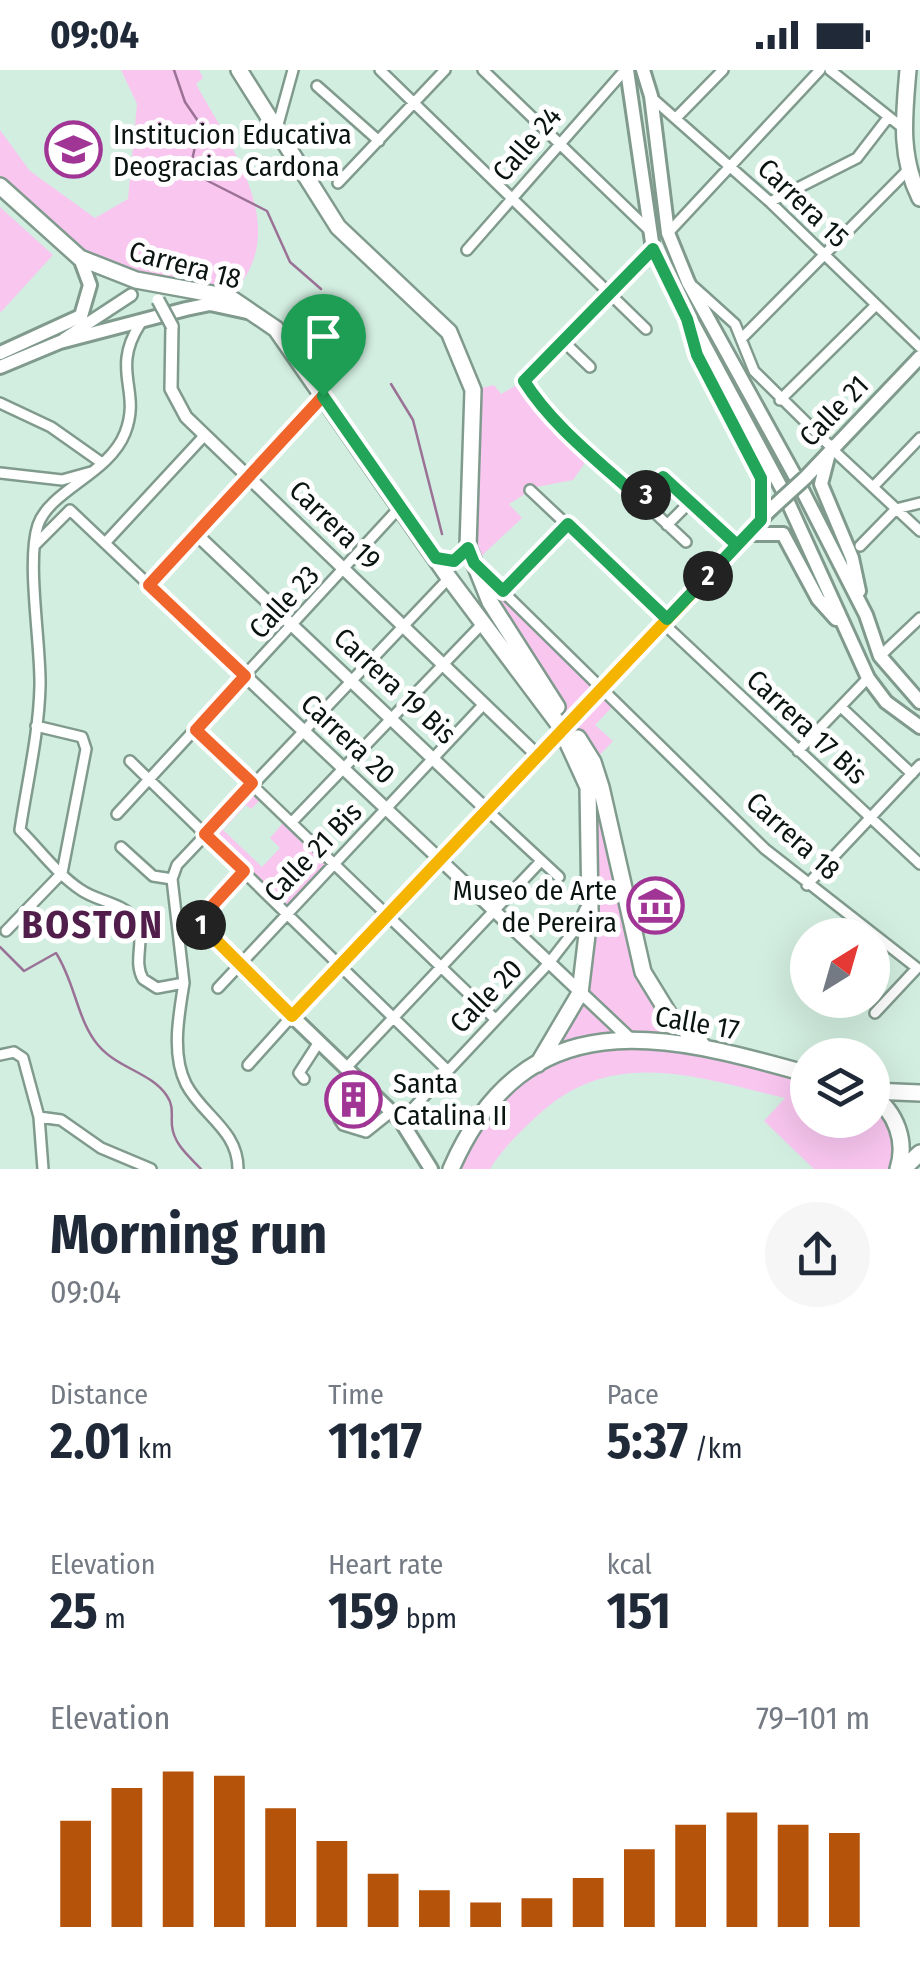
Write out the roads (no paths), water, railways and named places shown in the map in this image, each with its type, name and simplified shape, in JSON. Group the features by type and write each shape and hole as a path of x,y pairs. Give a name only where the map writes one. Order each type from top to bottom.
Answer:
{"main road":[{"path":"239,70 338,227 449,332 473,390 471,555 490,602 593,762 642,972 670,1016 703,1046"},
{"path":"626,70 653,249 687,319 782,490 868,678 886,702 920,727"},
{"path":"644,70 651,96 668,233 688,282 866,615"},
{"path":"908,70 903,128 906,171 920,198"},
{"name":"Carrera 18","path":"0,186 80,258 136,280 228,297 276,330 450,578 485,621 582,765 591,816 591,894 580,993"},
{"path":"0,353 81,316 90,285 80,258"},
{"path":"0,368 60,342 210,304 257,314"},
{"path":"687,319 697,355 761,478 766,516"},
{"name":"Calle 21","path":"292,1016 737,545 920,358"},
{"path":"831,448 821,484 852,558 880,656 902,686 920,702"},
{"path":"748,534 783,534 818,600 846,631"},
{"path":"436,558 454,561 471,555"},
{"path":"538,1064 580,993"},
{"path":"292,1016 396,1116 431,1169"},
{"name":"Calle 17","path":"451,1169 493,1100 538,1064 580,1047 628,1037 703,1046 790,1069"},
{"path":"890,1093 920,1093"},
{"path":"890,1117 898,1128 900,1169"},
{"path":"900,1169 920,1154"}],"street":[{"path":"276,131 293,70"},
{"path":"380,70 646,329"},
{"path":"338,182 446,70"},
{"path":"482,70 650,230"},
{"name":"Calle 24","path":"467,250 626,70"},
{"path":"676,118 723,70"},
{"path":"668,233 820,70"},
{"path":"830,70 903,128"},
{"path":"317,86 378,141"},
{"name":"Carrera 15","path":"651,96 770,202 920,347"},
{"path":"770,202 857,158 888,119"},
{"path":"742,338 826,257 906,171"},
{"path":"653,249 524,381 539,404 686,542"},
{"path":"688,282 723,310 742,338 754,370 780,400 920,531"},
{"path":"81,316 131,295"},
{"path":"60,342 131,295"},
{"name":"Carrera 19","path":"131,295 152,299 172,326 171,389 177,406 538,756"},
{"path":"780,400 876,305"},
{"path":"140,324 124,356 130,420 122,441 94,472 52,502 36,528 40,688 20,830 80,890 123,908 132,917 140,940 137,960 143,980 156,988 184,982"},
{"path":"563,341 590,367"},
{"path":"149,585 247,474 323,396"},
{"path":"0,403 51,427 102,463"},
{"path":"104,543 204,436"},
{"path":"873,487 920,438"},
{"path":"0,473 62,480 94,472"},
{"path":"641,500 663,477 737,545"},
{"name":"Carrera 17 Bis","path":"530,490 920,864"},
{"path":"667,525 690,502"},
{"path":"860,546 896,509 920,503"},
{"name":"Calle 23","path":"117,814 400,507"},
{"name":"Carrera 20","path":"35,545 70,510 628,1037"},
{"path":"503,591 568,524"},
{"name":"Carrera 19 Bis","path":"194,533 560,877"},
{"name":"Carrera 18","path":"471,555 503,591 808,885 851,918"},
{"path":"238,1169 230,1138 194,1097 182,1073 178,1051 184,982 172,879 177,865 350,678 450,578"},
{"path":"880,656 920,618"},
{"path":"292,822 485,621"},
{"path":"798,750 868,678"},
{"name":"Calle 21 Bis","path":"218,988 484,704"},
{"path":"841,707 912,774"},
{"path":"6,931 62,873 86,749 82,737 36,726"},
{"path":"196,730 495,1019"},
{"path":"130,761 447,1070"},
{"path":"808,885 920,765"},
{"path":"121,847 153,876 172,879"},
{"path":"346,1068 541,861"},
{"path":"244,871 200,922 292,1016"},
{"name":"Calle 20","path":"396,1116 447,1070 549,963 578,927 591,894"},
{"name":"Carrera 18","path":"890,947 917,968 890,997"},
{"name":"Calle 21","path":"248,1064 292,1016"},
{"path":"304,1079 299,1073 318,1042"},
{"path":"0,1055 14,1052 23,1058 39,1117 43,1169"},
{"path":"339,1119 343,1125 366,1132 396,1116"},
{"path":"39,1117 61,1120 101,1148 151,1169"}],"waterway":[{"path":"174,70 185,102 200,124 191,165 208,181 267,211 290,262 321,289"},
{"path":"391,384 413,420 442,534"},
{"path":"0,947 24,971 56,953 91,1035 106,1053 152,1081 167,1096 176,1139 201,1169"}],"place":[{"name":"Institucion Educativa Deogracias Cardona","path":"74,150"},
{"name":"Museo de Arte de Pereira","path":"656,906"},
{"name":"Santa Catalina II","path":"354,1099"}],"district":[{"name":"BOSTON","path":"93,925"}]}
